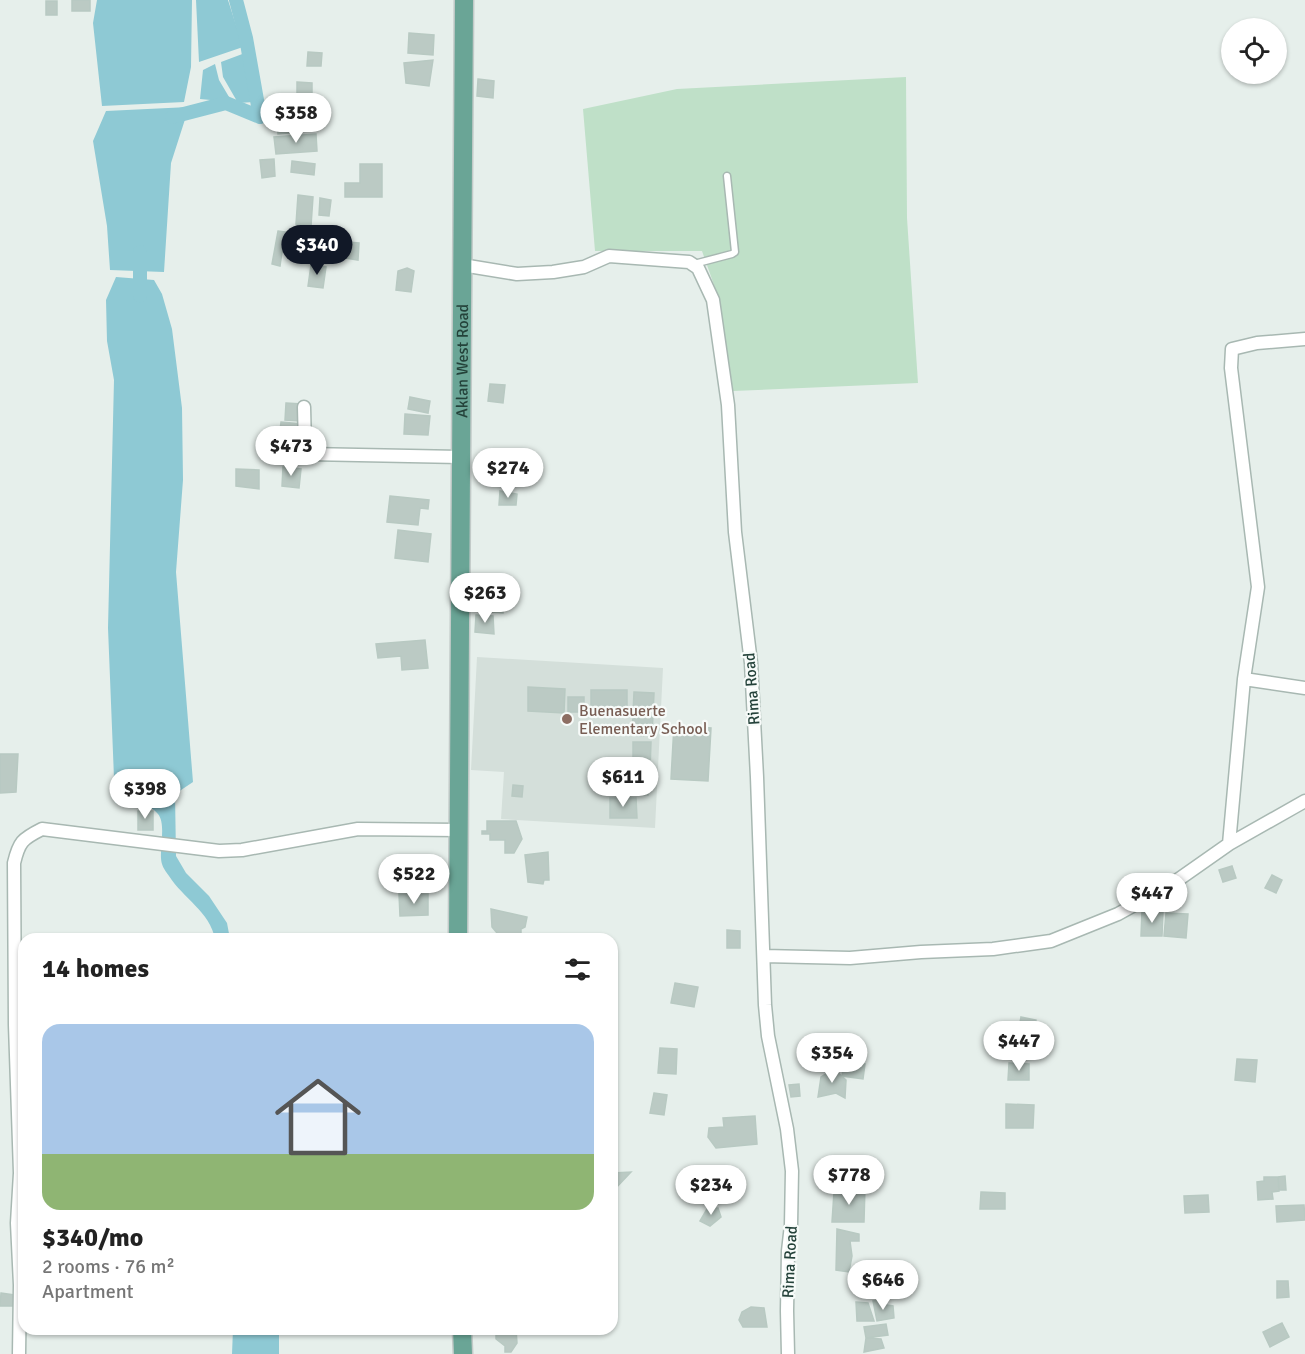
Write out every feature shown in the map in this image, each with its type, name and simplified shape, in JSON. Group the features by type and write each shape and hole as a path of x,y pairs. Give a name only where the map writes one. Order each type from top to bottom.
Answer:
{"main road":[{"name":"Aklan West Road","path":"458,933 464,0"},
{"path":"462,1335 463,1354"}],"street":[{"path":"462,264 517,274 584,267 609,255 694,264"},
{"name":"Rima Road","path":"694,264 706,283 712,300 728,405 735,532 751,663 765,1005 768,1036 787,1129 792,1171 792,1225 788,1251 788,1354"},
{"path":"1229,844 1244,679 1258,587 1231,368 1232,349 1257,343 1305,339"},
{"path":"304,407 304,446 308,454 460,457"},
{"path":"1244,679 1305,688"},
{"path":"764,956 850,958 993,949 1050,941 1118,914 1172,884 1229,844 1305,801"},
{"path":"18,1088 15,1025 14,863 18,847 25,837 42,829 219,851 242,850 358,829 459,830"},
{"path":"20,1335 20,1354"}],"lane":[{"path":"694,264 735,252 727,176"}],"shaded area":[{"name":"Buenasuerte Elementary School","path":"477,657 663,668 655,828 501,819 504,772 471,770"}],"green space":[{"path":"906,77 907,218 918,383 733,391 719,299 702,251 595,251 583,109 677,89"}],"water":[{"path":"97,0 192,0 191,67 184,102 102,106 93,23"},
{"path":"196,0 228,0 243,47 199,62"},
{"path":"245,53 254,102 238,103 223,77 221,62"},
{"path":"215,64 219,80 232,102 200,99 203,70"},
{"path":"189,107 171,163 164,272 110,270 107,226 93,141 106,111"},
{"path":"116,277 154,280 162,294 172,329 182,408 183,480 176,572 193,782 175,794 176,856 186,873 209,896 227,923 229,933 213,933 202,913 164,869 161,859 162,825 158,814 144,805 115,803 108,628 114,380 107,341 106,300"},
{"path":"233,1335 279,1335 279,1354 232,1354"}],"building":[{"path":"72,0 90,0 90,11 72,11"},
{"path":"46,1 57,1 57,15 46,15"},
{"path":"409,33 434,35 433,55 408,53"},
{"path":"308,52 322,53 321,66 307,66"},
{"path":"433,60 429,86 406,83 404,63"},
{"path":"478,79 494,81 493,98 477,96"},
{"path":"297,82 312,83 312,99 297,99"},
{"path":"299,121 300,132 278,134 277,122"},
{"path":"316,134 317,151 276,154 274,137"},
{"path":"274,159 275,176 262,178 260,160"},
{"path":"292,161 315,164 314,175 291,172"},
{"path":"360,164 382,164 382,197 345,197 345,183 360,183"},
{"path":"298,195 313,197 311,226 296,224"},
{"path":"320,198 331,200 329,216 319,215"},
{"path":"278,231 306,235 303,256 282,252 280,266 272,264"},
{"path":"347,242 359,243 358,260 346,258"},
{"path":"311,265 326,267 323,288 308,286"},
{"path":"407,268 414,271 411,292 396,290 398,271"},
{"path":"490,384 505,385 503,403 488,401"},
{"path":"410,397 430,401 428,413 408,409"},
{"path":"286,403 302,404 300,421 285,420"},
{"path":"405,414 430,416 428,435 404,434"},
{"path":"281,422 302,424 300,441 279,439"},
{"path":"283,467 301,469 299,488 282,486"},
{"path":"236,469 259,470 259,489 236,486"},
{"path":"500,491 517,494 516,505 499,505"},
{"path":"390,496 429,500 428,509 420,508 418,525 387,522"},
{"path":"398,530 431,534 428,562 395,558"},
{"path":"482,589 512,591 511,598 504,597 503,613 480,611"},
{"path":"476,615 493,616 494,634 475,632"},
{"path":"425,640 428,668 402,670 401,656 378,658 376,644"},
{"path":"528,687 565,689 564,713 528,711"},
{"path":"591,690 627,690 627,711 591,711"},
{"path":"634,692 654,693 652,736 632,735"},
{"path":"568,697 584,697 584,712 568,712"},
{"path":"674,725 711,728 708,781 671,779"},
{"path":"633,742 651,742 650,770 633,769"},
{"path":"0,754 18,754 16,792 0,793"},
{"path":"597,771 615,772 615,790 597,789"},
{"path":"631,772 649,773 648,795 630,794"},
{"path":"513,785 523,786 522,797 512,796"},
{"path":"610,798 636,798 637,818 610,818"},
{"path":"138,811 153,811 153,830 138,830"},
{"path":"487,821 516,821 522,839 514,853 505,853 505,840 490,840 490,834 482,834 482,831 487,831"},
{"path":"548,852 549,880 544,880 543,884 528,882 525,855"},
{"path":"1232,866 1236,878 1223,882 1219,870"},
{"path":"1272,875 1282,880 1276,893 1265,888"},
{"path":"399,894 428,894 428,915 400,916"},
{"path":"491,909 527,917 521,933 497,933 492,927"},
{"path":"1142,911 1163,911 1162,936 1141,936"},
{"path":"1166,913 1188,914 1186,938 1164,936"},
{"path":"727,930 740,931 740,948 727,948"},
{"path":"675,983 698,987 694,1007 671,1003"},
{"path":"1021,1017 1036,1020 1031,1048 1016,1045"},
{"path":"660,1048 677,1049 676,1074 658,1073"},
{"path":"1237,1059 1257,1060 1255,1082 1235,1080"},
{"path":"844,1062 865,1064 863,1079 842,1076"},
{"path":"1009,1063 1029,1064 1029,1080 1008,1080"},
{"path":"834,1069 846,1080 845,1098 836,1093 818,1097 821,1077"},
{"path":"799,1084 800,1096 791,1097 789,1085"},
{"path":"654,1093 667,1095 664,1115 650,1113"},
{"path":"1006,1104 1034,1105 1033,1128 1006,1128"},
{"path":"755,1116 757,1144 716,1148 708,1137 709,1128 724,1127 723,1118"},
{"path":"631,1172 618,1186 618,1173"},
{"path":"1285,1176 1286,1190 1279,1190 1278,1177"},
{"path":"1264,1177 1278,1177 1279,1191 1272,1192 1273,1199 1258,1200 1257,1182 1264,1181"},
{"path":"865,1187 864,1222 832,1222 834,1192"},
{"path":"981,1192 1005,1193 1005,1209 980,1209"},
{"path":"1208,1195 1209,1212 1185,1213 1184,1196"},
{"path":"1304,1205 1305,1220 1277,1222 1276,1206"},
{"path":"718,1208 721,1217 710,1226 700,1221 707,1209"},
{"path":"837,1229 859,1234 859,1241 850,1241 852,1256 849,1272 836,1270"},
{"path":"1277,1281 1288,1281 1289,1297 1277,1298"},
{"path":"1,1293 14,1295 13,1306 0,1306"},
{"path":"883,1300 887,1305 893,1306 894,1318 877,1321 873,1301"},
{"path":"856,1302 868,1303 874,1321 857,1321"},
{"path":"751,1307 764,1308 767,1327 743,1327 739,1320 742,1312"},
{"path":"1282,1323 1289,1337 1270,1347 1263,1332"},
{"path":"886,1324 888,1335 866,1338 864,1327"},
{"path":"496,1335 516,1335 517,1343 511,1352 505,1352 505,1346 496,1339"},
{"path":"866,1338 881,1339 884,1348 864,1352"}],"waterway":[{"path":"172,117 226,103 260,117 246,38 236,0"},
{"path":"140,252 140,296"}],"place":[{"name":"Buenasuerte Elementary School","path":"567,719"}]}
